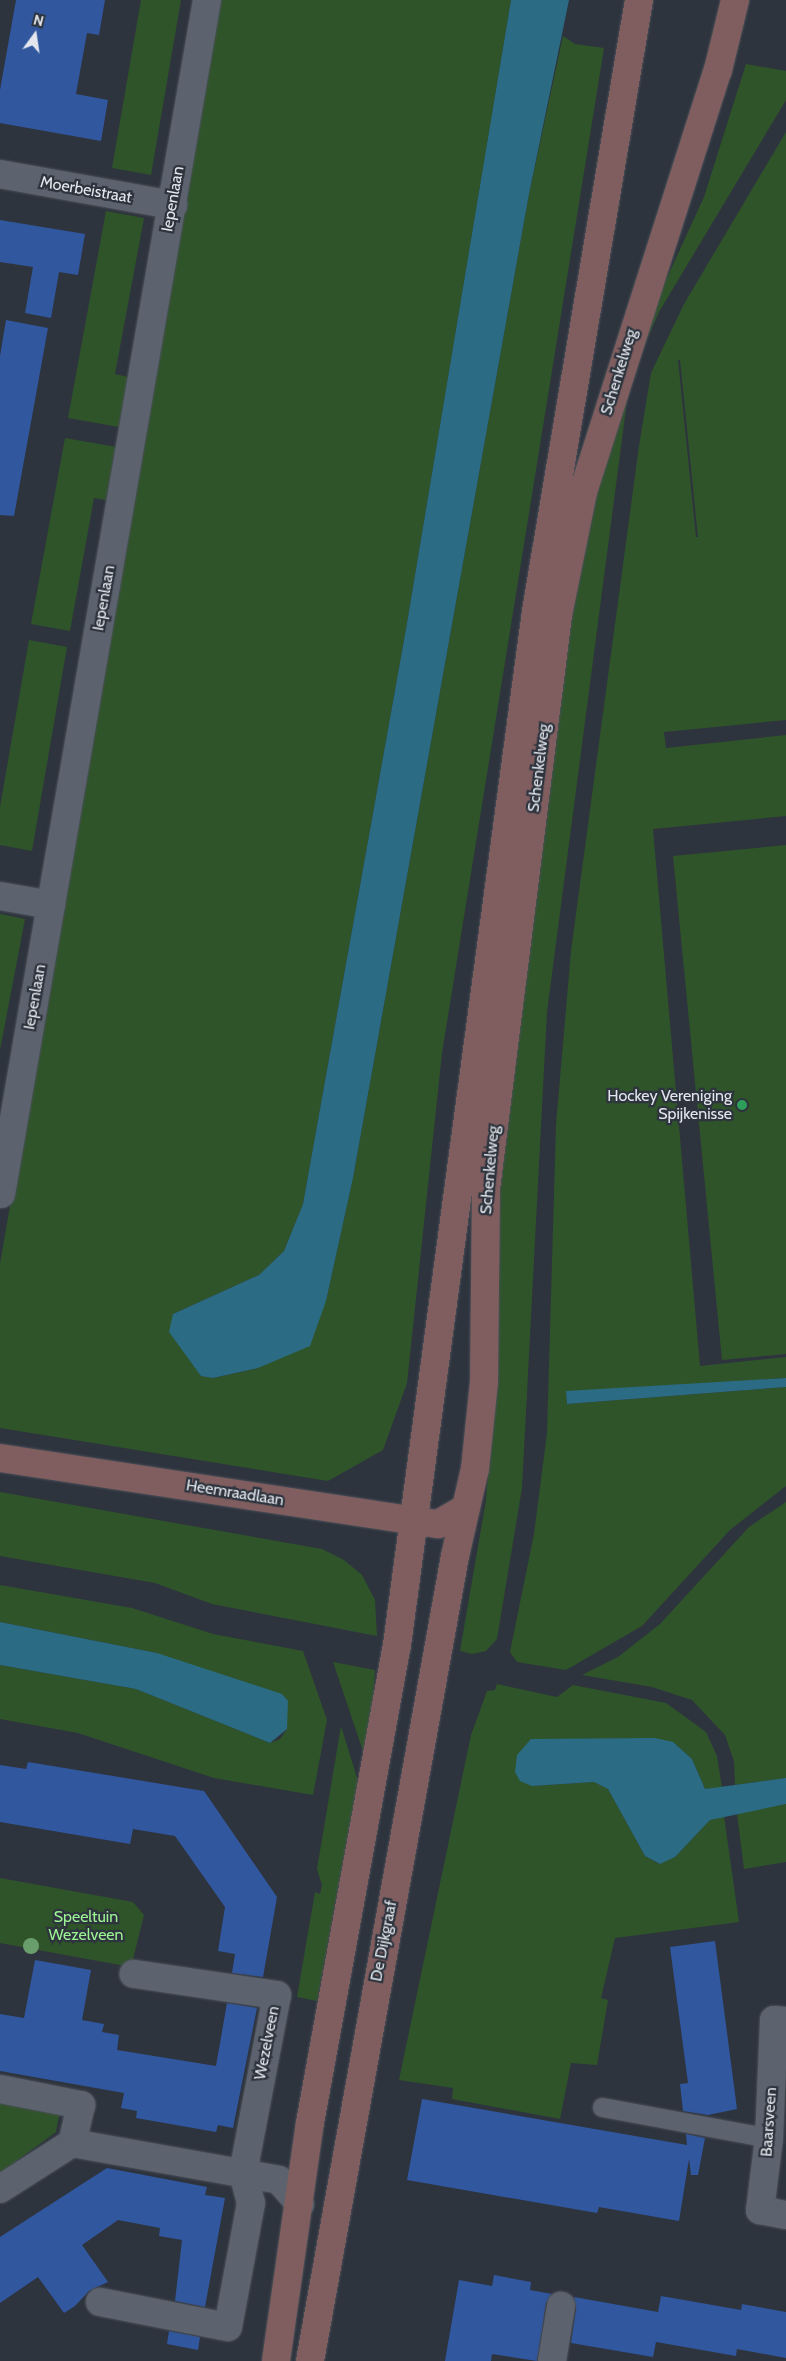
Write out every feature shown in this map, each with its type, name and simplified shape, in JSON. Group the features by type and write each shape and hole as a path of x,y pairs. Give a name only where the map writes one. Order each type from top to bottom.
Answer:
{"main road":[{"name":"Schenkelweg","path":"426,1523 530,650 639,0"},
{"name":"Schenkelweg","path":"455,1556 466,1508 484,1382 486,1189 558,615 583,492 718,70 735,0"},
{"name":"Heemraadlaan","path":"0,1458 426,1523"},
{"path":"426,1523 466,1508"},
{"path":"426,1523 455,1556"},
{"path":"276,2361 300,2204 426,1523"},
{"name":"De Dijkgraaf","path":"310,2361 455,1556"}],"street":[{"name":"Iepenlaan","path":"0,1194 207,0"},
{"name":"Moerbeistraat","path":"0,174 172,205"},
{"path":"0,896 51,905"},
{"name":"Wezelveen","path":"100,2302 228,2327 251,2203 242,2173 276,1995 134,1974"},
{"name":"Baarsveen","path":"786,2021 774,2020 769,2138 760,2210 786,2215"},
{"path":"0,2090 81,2104 72,2143"},
{"path":"0,2189 72,2143 279,2180 300,2204"},
{"path":"552,2361 561,2306"}],"lane":[{"path":"602,2107 769,2138"}],"green space":[{"path":"141,0 181,0 151,175 112,168"},
{"path":"218,0 511,0 406,629 303,1204 284,1251 259,1275 173,1314 201,1376 214,1378 258,1368 326,1301 353,1178 529,194 563,36 575,44 604,48 442,1053 407,1383 383,1450 328,1481 0,1428 0,1264"},
{"path":"746,64 786,71 786,100 659,312 636,365 627,401 547,1012 522,1488 497,1639 486,1651 472,1654 460,1651 486,1500 497,1361 500,1190 509,1066 573,568 637,343 704,197"},
{"path":"786,132 786,720 664,732 666,748 786,735 786,816 653,829 700,1366 786,1357 786,1378 566,1392 567,1404 786,1387 786,1486 730,1530 642,1626 566,1670 517,1662 510,1652 534,1534 547,1433 556,1125 571,951 639,446 651,373 684,304","holes":["678,360 680,360 698,537 696,537"]},
{"path":"106,211 144,218 115,374 128,377 119,427 68,418"},
{"path":"65,438 116,447 106,500 94,498 70,631 31,624"},
{"path":"29,640 67,647 32,851 0,845 0,807"},
{"name":"Hockey Vereniging Spijkenisse","path":"786,845 786,1354 722,1360 673,856"},
{"path":"0,914 25,919 0,1050"},
{"path":"0,1492 322,1549 344,1560 362,1575 375,1600 377,1636 212,1604 155,1583 0,1556"},
{"path":"786,1502 786,1778 735,1785 734,1761 725,1735 692,1700 652,1687 582,1675 618,1657 660,1624 749,1527"},
{"path":"0,1585 132,1608 213,1634 303,1651 327,1720 313,1795 214,1778 78,1733 0,1719 0,1665 136,1689 270,1743 280,1739 287,1729 157,1653 0,1622"},
{"path":"333,1662 375,1670 369,1757 365,1757"},
{"path":"497,1684 557,1697 573,1685 666,1703 706,1732 717,1756 722,1788 705,1789 692,1759 673,1742 532,1786 594,1782 608,1789 645,1856 659,1864 675,1857 710,1820 724,1816 739,1922 615,1938 601,1998 608,2000 597,2065 571,2063 560,2119 452,2099 453,2088 399,2080 471,1735 487,1691 495,1690"},
{"path":"341,1726 358,1781 317,2001 297,1997 315,1892 320,1894 322,1885 317,1869"},
{"path":"786,1804 786,1862 744,1869 737,1813"},
{"name":"Speeltuin Wezelveen","path":"0,1878 133,1902 144,1915 131,1967 0,1943"},
{"path":"0,2100 60,2111 56,2132 0,2173"}],"water":[{"path":"511,0 569,0 529,194 353,1178 326,1301 310,1346 258,1368 213,1378 201,1376 169,1332 173,1314 259,1275 284,1251 303,1204 406,629"},
{"path":"786,1378 786,1387 567,1404 566,1391"},
{"path":"0,1622 157,1653 282,1694 288,1701 287,1729 270,1743 136,1689 0,1665"},
{"path":"655,1738 673,1742 692,1759 705,1789 786,1778 786,1804 710,1820 675,1857 660,1864 645,1856 608,1789 594,1782 532,1786 520,1781 515,1772 517,1755 531,1739"}],"building":[{"path":"16,0 105,0 99,35 87,33 76,94 108,100 101,141 0,123 0,90"},
{"path":"0,220 85,234 78,275 59,272 51,318 25,313 33,267 0,262"},
{"path":"6,320 48,328 14,516 0,515 0,356"},
{"path":"28,1762 204,1791 277,1897 263,1977 232,1973 235,1954 218,1951 225,1907 175,1836 133,1829 130,1844 0,1822 0,1765 26,1769"},
{"path":"715,1941 737,2109 708,2115 683,2111 680,2084 688,2083 670,1947"},
{"path":"35,1960 91,1970 82,2020 104,2024 102,2032 119,2035 117,2050 216,2066 227,2003 257,2008 233,2128 218,2125 216,2132 136,2118 137,2111 121,2108 124,2093 0,2071 0,2014 24,2018"},
{"path":"422,2099 687,2145 686,2134 705,2138 698,2175 691,2175 689,2159 679,2221 599,2207 597,2213 407,2180"},
{"path":"107,2168 207,2187 205,2195 225,2198 205,2307 175,2301 182,2240 159,2236 160,2228 118,2220 82,2245 108,2282 89,2291 75,2306 64,2313 38,2277 0,2303 0,2237"},
{"path":"494,2275 531,2282 530,2290 552,2294 546,2303 537,2361 492,2354 491,2361 445,2361 459,2280 492,2286"},
{"path":"661,2296 741,2310 742,2304 786,2312 786,2358 737,2349 736,2356 656,2342 653,2357 571,2343 576,2309 574,2297 658,2312"},
{"path":"169,2331 200,2337 198,2350 167,2344"}],"place":[{"name":"Hockey Vereniging Spijkenisse","path":"742,1105"}]}
